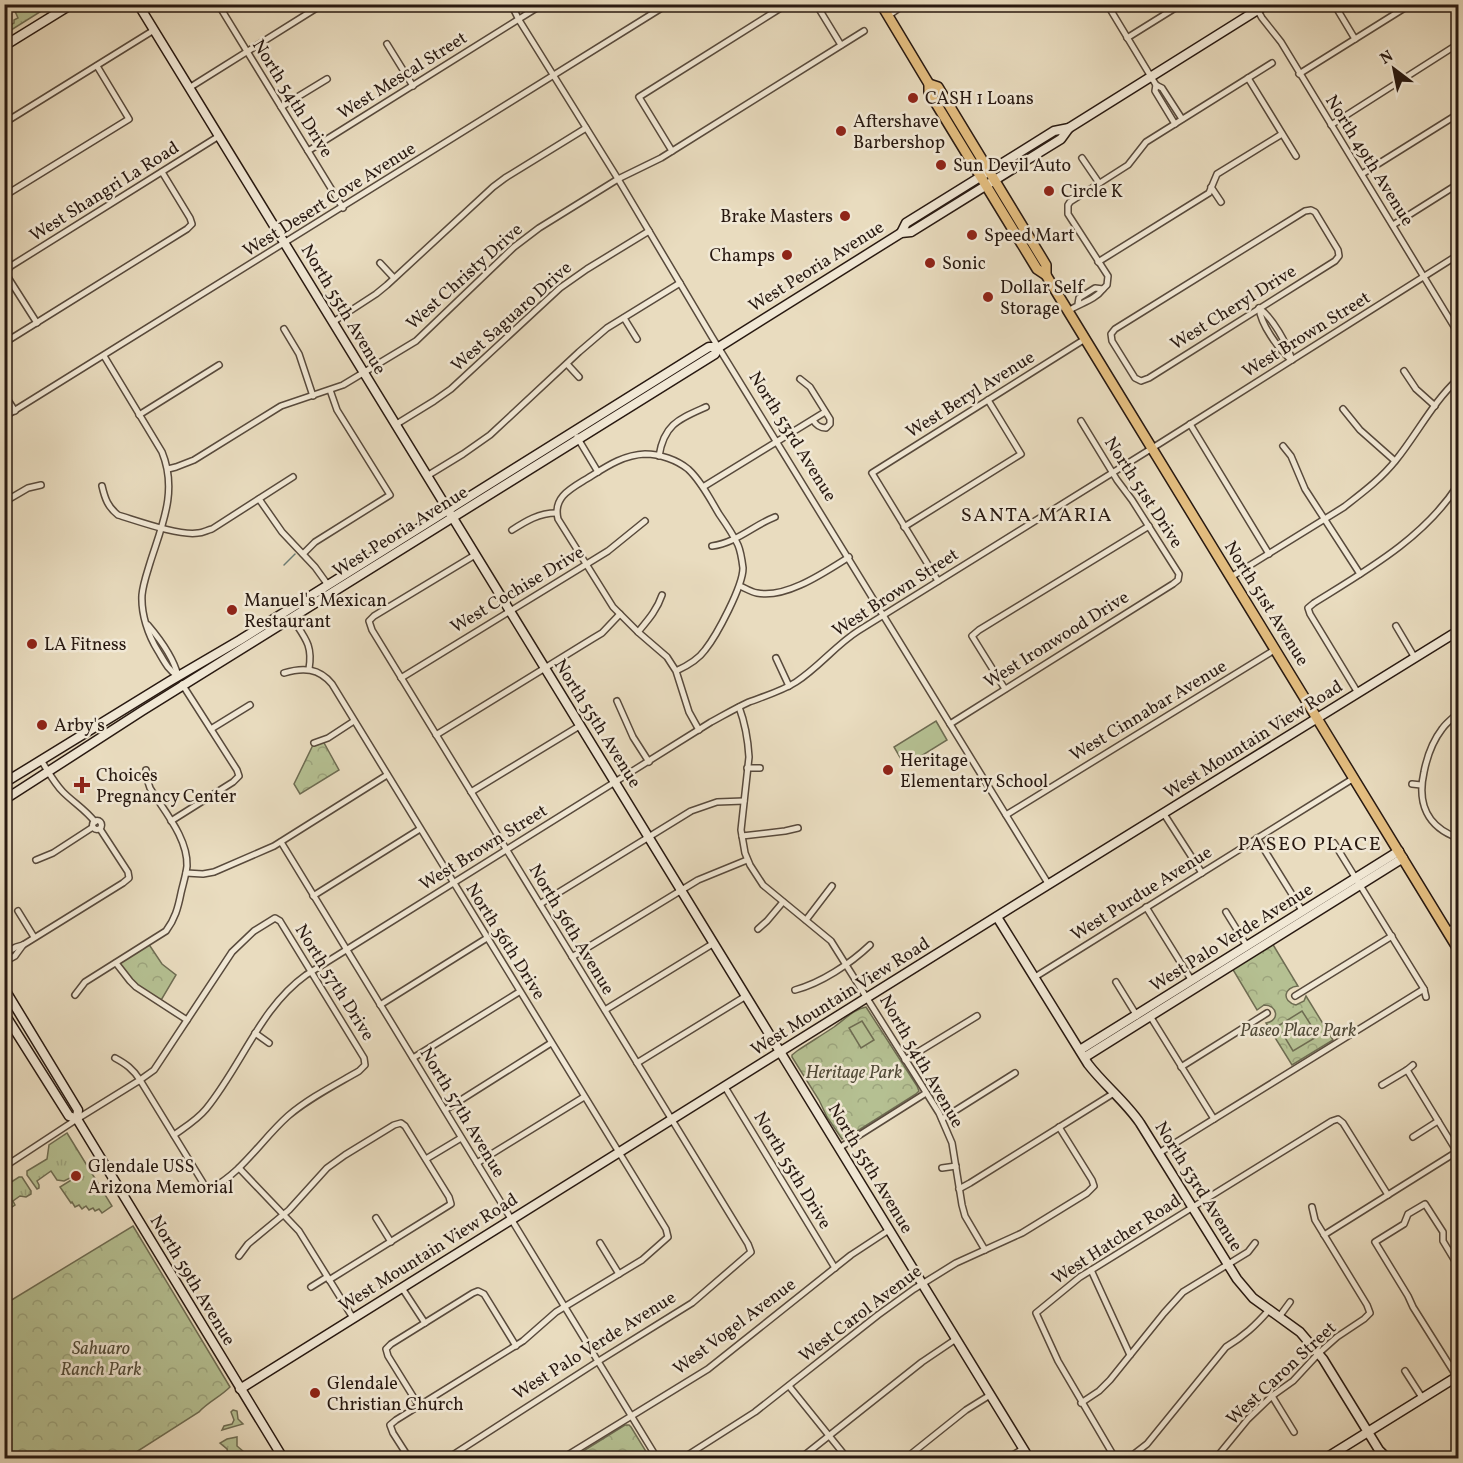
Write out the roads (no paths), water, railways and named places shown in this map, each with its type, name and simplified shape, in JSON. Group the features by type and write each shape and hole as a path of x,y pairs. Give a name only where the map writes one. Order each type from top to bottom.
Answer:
{"main road":[{"name":"North 51st Avenue","path":"881,4 929,84 929,92 991,184 1037,269 1046,275 1068,310 1458,949"}],"street":[{"path":"4,46 72,4"},
{"name":"North 55th Avenue","path":"138,4 1029,1458"},
{"name":"North 54th Drive","path":"218,4 343,208"},
{"path":"189,88 323,4"},
{"name":"North 53rd Avenue","path":"511,4 1049,885"},
{"name":"West Mescal Street","path":"308,151 543,4"},
{"name":"West Desert Cove Avenue","path":"4,417 668,4"},
{"path":"672,151 639,97 787,4"},
{"path":"816,4 841,45"},
{"path":"888,16 905,4"},
{"path":"1107,4 1154,81 1162,88 1182,119"},
{"name":"West Peoria Avenue","path":"901,233 906,224 985,174 1054,131 1069,128 1154,81 1256,7 1267,4"},
{"path":"1334,4 1355,39"},
{"path":"1127,38 1180,5"},
{"path":"1299,74 1410,5"},
{"name":"North 49th Avenue","path":"1256,7 1281,42 1458,332"},
{"path":"4,123 154,30"},
{"name":"West Christy Drive","path":"168,469 194,460 281,406 343,385 364,374 416,341 514,247 547,222 618,179 672,151 864,31"},
{"path":"387,44 412,86"},
{"path":"1331,125 1458,44"},
{"path":"1068,310 1099,294 1107,285 1108,276 1068,214 1070,202 1128,165 1146,142 1272,63"},
{"path":"4,196 129,119 97,66"},
{"path":"1248,78 1296,156"},
{"path":"281,107 327,79"},
{"path":"1154,81 1155,91 1175,124"},
{"path":"1362,174 1458,114"},
{"path":"333,322 376,294 482,196 505,178 586,128"},
{"name":"West Peoria Avenue","path":"4,800 576,435 715,354 719,347 901,233 911,232 991,184 1061,139 1069,128"},
{"path":"1098,262 1209,193 1217,174 1282,134"},
{"name":"West Shangri La Road","path":"37,323 6,272 11,266 219,136"},
{"path":"1082,158 1099,183"},
{"path":"4,343 192,224 162,172"},
{"path":"1393,225 1458,184"},
{"path":"1211,187 1221,202"},
{"name":"West Cheryl Drive","path":"1311,210 1338,250 1339,256 1335,261 1260,308 1141,381 1135,378 1112,341 1111,334 1115,329 1305,211 1311,210"},
{"path":"440,223 446,229"},
{"name":"West Saguaro Drive","path":"395,425 451,389 560,288 649,231"},
{"name":"West Brown Street","path":"311,972 699,730 739,707 789,686 808,674 849,636 1458,255"},
{"path":"380,263 394,278"},
{"path":"427,477 478,445 595,338 680,283"},
{"path":"1260,308 1267,313 1289,349 1292,360"},
{"path":"624,318 637,339"},
{"path":"284,329 299,354 312,396"},
{"name":"West Beryl Avenue","path":"904,527 872,473 1085,339"},
{"path":"104,356 162,452 168,469 169,498 143,588 142,604 145,621 176,668 183,686 237,770 239,777 171,821"},
{"path":"567,364 579,377"},
{"path":"139,415 219,365"},
{"path":"1404,371 1416,389 1435,406"},
{"path":"800,379 810,387 830,419 830,424 826,428 821,428 813,420"},
{"path":"1231,577 1361,494 1395,461 1458,379"},
{"path":"303,554 315,542 390,495 337,410 330,390"},
{"path":"4,394 15,411"},
{"path":"938,581 904,527 1021,454 988,400"},
{"path":"659,456 664,437 675,423 706,407"},
{"path":"1343,409 1360,430 1395,461"},
{"path":"517,411 522,416"},
{"path":"703,487 825,412"},
{"name":"North 51st Drive","path":"1081,422 1179,574 1178,580"},
{"path":"1190,424 1269,554"},
{"path":"576,435 598,472"},
{"path":"1283,446 1291,456 1305,489 1360,574"},
{"path":"676,671 695,660 715,635 740,586 743,565 741,555 735,539 703,487 688,470 679,463 659,456 645,454 620,459 567,491 561,497 556,513 563,529 612,607 667,657 676,671 689,712 699,730"},
{"path":"102,486 106,502 118,515 188,534 212,529 293,477"},
{"path":"4,502 28,488 41,485"},
{"path":"1358,693 1308,608 1410,539 1457,489"},
{"path":"259,500 282,532 315,567 328,585"},
{"path":"512,530 542,514 556,513"},
{"name":"West Peoria Avenue","path":"4,783 328,585 450,514"},
{"path":"712,546 735,539 756,525 776,517"},
{"name":"West Cochise Drive","path":"401,678 608,551 645,521"},
{"path":"1005,689 972,636 1149,526"},
{"name":"North 56th Avenue","path":"475,555 374,616 369,621 372,630 751,1252"},
{"path":"740,586 757,593 777,593 813,579 849,557"},
{"name":"West Ironwood Drive","path":"950,724 1178,580"},
{"path":"638,632 659,606 662,595"},
{"path":"436,735 602,633 620,614"},
{"path":"285,673 309,669 309,645 292,618"},
{"path":"1396,626 1415,658"},
{"name":"West Mountain View Road","path":"240,1389 1458,632"},
{"name":"West Cinnabar Avenue","path":"1006,815 1275,649"},
{"path":"776,658 789,686"},
{"name":"North 56th Drive","path":"309,669 329,681 666,1229 668,1237 642,1260 619,1274"},
{"path":"617,701 633,737 649,762"},
{"path":"211,729 250,705"},
{"name":"North 54th Avenue","path":"739,707 747,739 748,757 742,836 747,860 763,885 831,941 906,1060 942,1119 952,1143 965,1216 985,1250"},
{"path":"1458,713 1442,729 1430,748 1421,785 1422,800 1428,815 1439,828 1458,838"},
{"path":"314,743 328,738 354,721"},
{"path":"1436,724 1442,729"},
{"path":"471,792 581,725"},
{"path":"4,962 15,956 23,945 34,937 129,878 128,872 96,826 82,808 62,790 41,760"},
{"path":"747,768 760,768"},
{"path":"75,995 85,982 160,936 171,925 177,911 186,873 187,858 184,843 150,788 146,770"},
{"path":"186,873 214,872 281,842 387,775"},
{"name":"West Purdue Avenue","path":"1035,977 1354,778"},
{"path":"1412,784 1421,785"},
{"path":"540,904 691,811 717,802 744,801"},
{"path":"1164,814 1202,873"},
{"path":"36,860 96,826"},
{"path":"742,836 798,828"},
{"path":"313,896 420,829"},
{"path":"1257,838 1305,915"},
{"name":"North 57th Avenue","path":"281,842 657,1458"},
{"path":"1334,843 1424,988 1426,998"},
{"name":"West Palo Verde Avenue","path":"1082,1054 1401,855"},
{"path":"572,957 698,880 747,860"},
{"path":"806,920 832,886"},
{"path":"758,929 783,902"},
{"path":"1146,908 1194,984"},
{"path":"18,911 34,937"},
{"path":"1226,912 1249,950"},
{"name":"North 53rd Avenue","path":"997,917 1082,1054 1096,1074 1132,1111 1244,1288 1253,1298 1300,1332 1319,1353 1387,1458"},
{"name":"North 57th Drive","path":"187,1020 232,952 254,931 275,918 280,921 364,1058 365,1065 359,1071 296,1109 238,1168"},
{"path":"1448,931 1458,925"},
{"path":"1295,996 1392,936"},
{"path":"380,1005 487,938"},
{"path":"605,1010 714,943"},
{"path":"4,954 23,945"},
{"path":"795,990 818,982 870,945"},
{"path":"4,1167 154,1070 187,1020 136,987 116,963"},
{"path":"174,1135 206,1110 272,1007 280,997 311,972"},
{"path":"1116,982 1139,1018"},
{"name":"North 59th Avenue","path":"4,988 78,1110 76,1119"},
{"path":"1159,1153 1424,988"},
{"path":"413,1058 519,992"},
{"path":"637,1063 746,996"},
{"name":"North 59th Avenue","path":"4,1013 69,1116 76,1119 283,1458"},
{"path":"1148,1013 1214,1119"},
{"path":"1182,1067 1267,1014"},
{"path":"906,1060 977,1016"},
{"path":"255,1033 269,1042"},
{"path":"444,1110 551,1043"},
{"path":"115,1059 129,1066 140,1080 205,1186 210,1189 238,1168 299,1231 353,1318"},
{"path":"1382,1085 1413,1065"},
{"path":"1312,1207 1324,1235 1458,1152 1407,1070"},
{"path":"942,1119 1015,1073"},
{"name":"North 55th Drive","path":"725,1087 836,1268"},
{"path":"839,1148 926,1093"},
{"path":"959,1189 1114,1093"},
{"path":"477,1163 584,1097"},
{"name":"West Hatcher Road","path":"1081,1403 1036,1313 1065,1288 1091,1270 1338,1119 1343,1123 1388,1195"},
{"path":"1413,1137 1438,1121"},
{"path":"238,1256 248,1244 284,1215 327,1168 394,1125 401,1123 426,1159 451,1204 391,1242 311,1287"},
{"name":"West Carol Avenue","path":"683,1458 744,1421 922,1284 956,1263 1022,1233 1087,1193 1094,1186 1092,1180 1059,1127"},
{"path":"426,1159 461,1138"},
{"path":"942,1168 956,1166"},
{"path":"1326,1458 1458,1376 1413,1307 1375,1242 1404,1224 1408,1214 1425,1204 1443,1232 1443,1241 1458,1266"},
{"path":"376,1218 391,1242"},
{"name":"West Vogel Avenue","path":"563,1458 708,1369 866,1244 889,1230"},
{"name":"West Caron Street","path":"1218,1456 1248,1419 1272,1396 1293,1381 1337,1337 1364,1320 1370,1313 1324,1235"},
{"path":"1115,1458 1081,1403 1110,1380 1183,1292 1248,1252 1256,1243"},
{"path":"409,1458 390,1425 516,1346 548,1318 619,1274 600,1244"},
{"name":"West Palo Verde Avenue","path":"448,1458 692,1303 751,1252"},
{"path":"1091,1270 1130,1355"},
{"path":"402,1288 424,1323"},
{"path":"419,1406 386,1349 424,1323 478,1291 484,1294 516,1346"},
{"path":"1279,1317 1290,1302"},
{"path":"1129,1458 1147,1444 1226,1347 1256,1326 1269,1310"},
{"path":"801,1458 922,1362 956,1340"},
{"path":"1405,1371 1423,1399"},
{"path":"789,1386 847,1458"},
{"path":"906,1458 966,1410 990,1395"},
{"path":"1272,1396 1294,1432"},
{"path":"1008,1458 1023,1449"},
{"path":"1218,1456 1226,1458"}],"waterway":[{"path":"284,565 295,554"}],"place":[{"name":"CASH 1 Loans","path":"913,98"},
{"name":"Aftershave Barbershop","path":"841,131"},
{"name":"Sun Devil Auto","path":"941,165"},
{"name":"Circle K","path":"1049,191"},
{"name":"Brake Masters","path":"845,216"},
{"name":"Speed Mart","path":"972,235"},
{"name":"Champs","path":"787,255"},
{"name":"Sonic","path":"930,263"},
{"name":"Dollar Self Storage","path":"988,297"},
{"name":"Manuel's Mexican Restaurant","path":"232,610"},
{"name":"LA Fitness","path":"32,644"},
{"name":"Arby's","path":"42,725"},
{"name":"Heritage Elementary School","path":"888,770"},
{"name":"Choices Pregnancy Center","path":"82,785"},
{"name":"Glendale USS Arizona Memorial","path":"76,1176"},
{"name":"Glendale Christian Church","path":"315,1393"}],"district":[{"name":"SANTA MARIA","path":"1037,514"},
{"name":"PASEO PLACE","path":"1310,843"}],"park label":[{"name":"Paseo Place Park","path":"1298,1030"},
{"name":"Heritage Park","path":"854,1072"},
{"name":"Sahuaro Ranch Park","path":"101,1358"}]}
